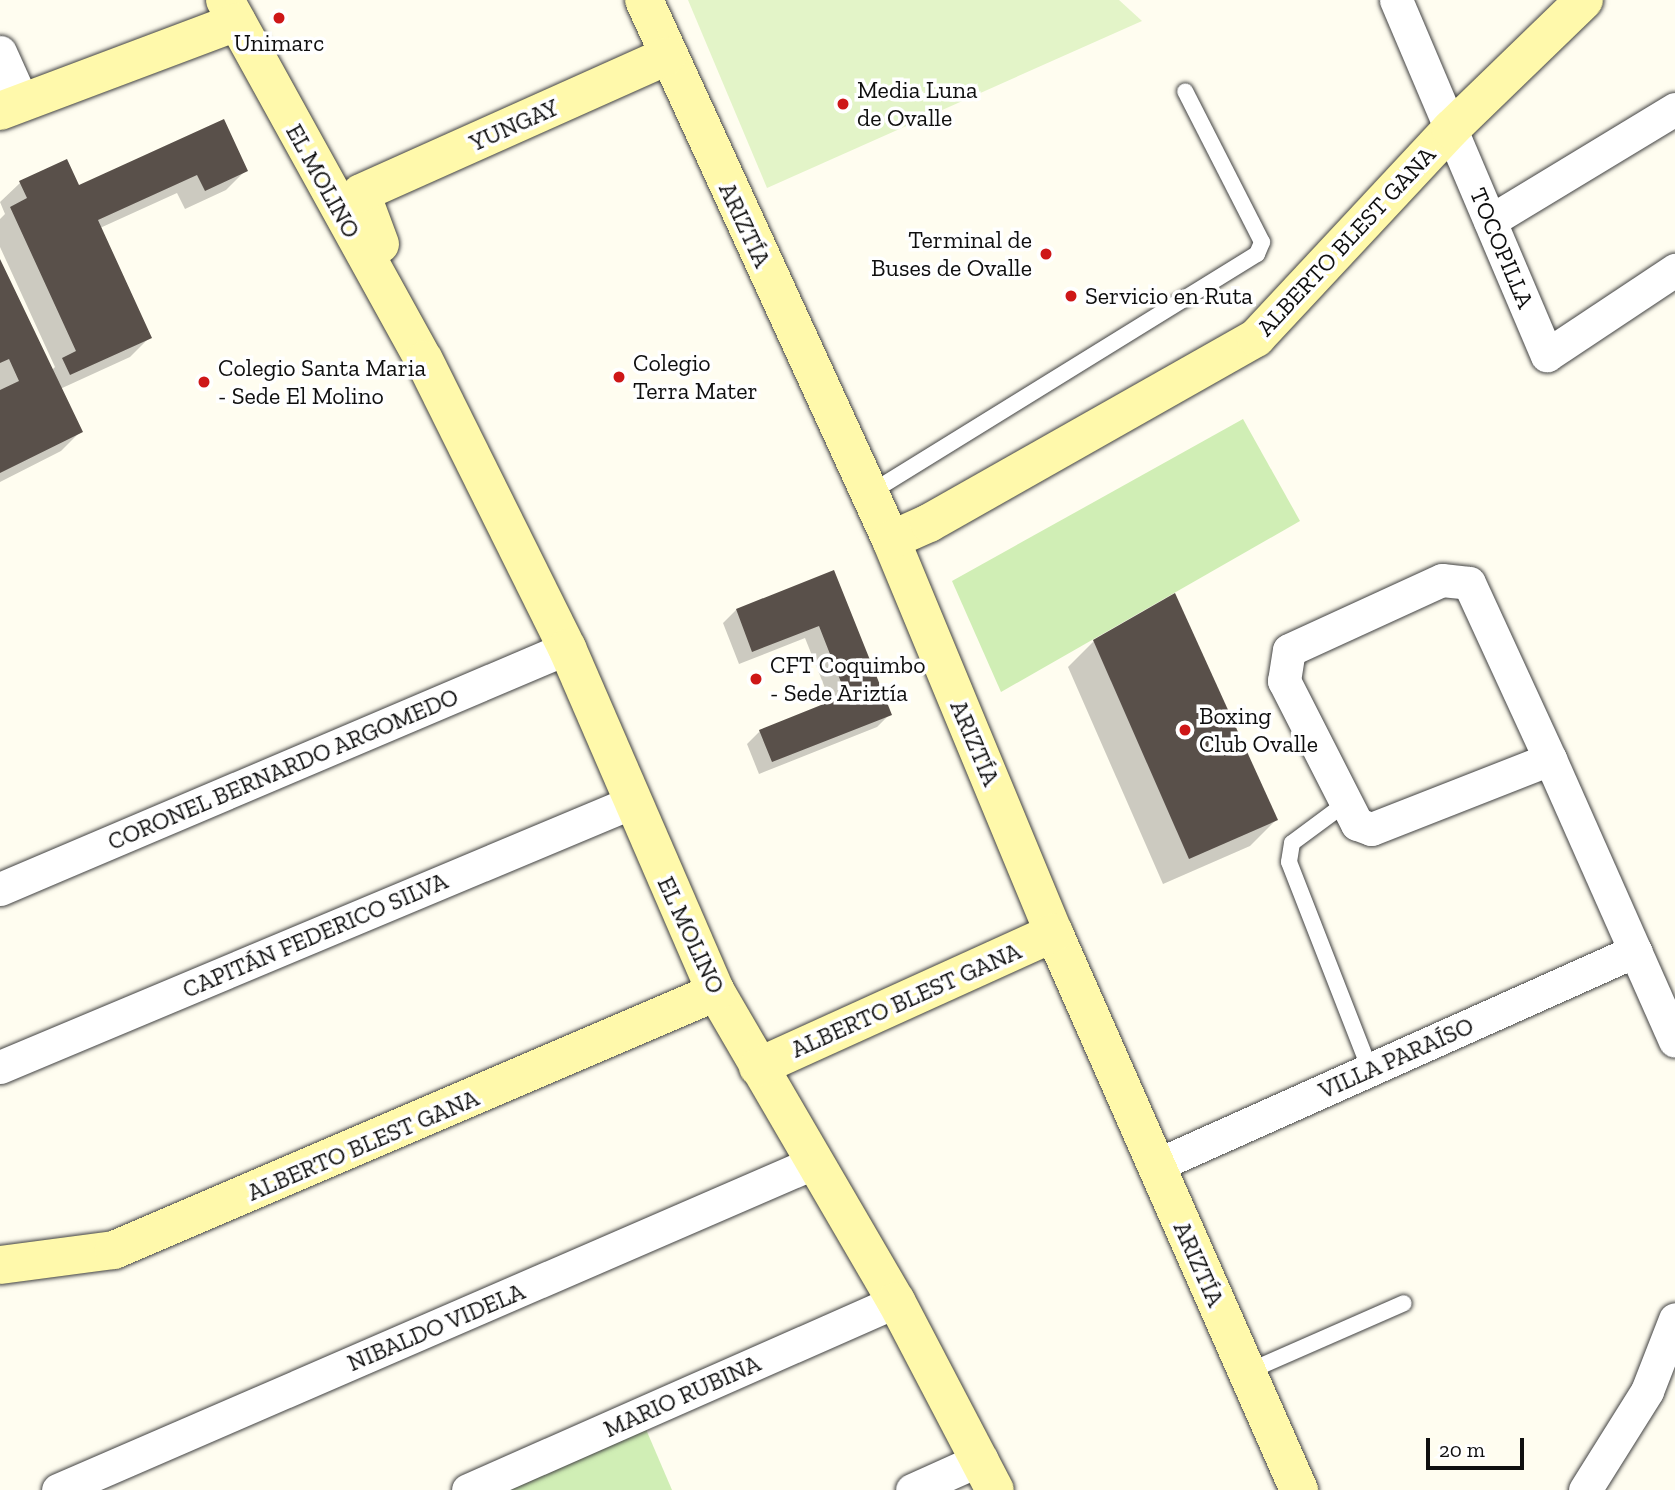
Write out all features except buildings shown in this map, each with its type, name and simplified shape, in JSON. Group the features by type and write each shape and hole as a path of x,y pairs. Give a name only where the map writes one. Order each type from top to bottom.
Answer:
{"main road":[{"name":"ARIZTÍA","path":"644,0 667,56 891,540 1055,933 1298,1490"},
{"name":"ALBERTO BLEST GANA","path":"891,540 929,523 1256,338 1451,129 1584,0"},
{"path":"11,106 231,11"},
{"name":"EL MOLINO","path":"231,11 424,360 567,648 631,803 716,992 813,1163 896,1301 988,1475"},
{"name":"YUNGAY","path":"361,193 667,56"},
{"name":"EL MOLINO","path":"361,193 424,360"},
{"name":"ALBERTO BLEST GANA","path":"758,1067 1055,933"},
{"name":"ALBERTO BLEST GANA","path":"0,1265 114,1250 716,992"}],"street":[{"name":"TOCOPILLA","path":"1396,0 1547,355 1675,270"},
{"path":"0,52 11,106"},
{"path":"1490,221 1675,109"},
{"path":"1550,759 1371,829 1357,824 1284,681 1289,650 1442,580 1469,583 1550,759 1675,1041"},
{"name":"CORONEL BERNARDO ARGOMEDO","path":"0,889 567,648"},
{"name":"CAPITÁN FEDERICO SILVA","path":"0,1067 631,803"},
{"name":"VILLA PARAÍSO","path":"1157,1165 1635,951"},
{"name":"NIBALDO VIDELA","path":"58,1490 813,1163"},
{"name":"MARIO RUBINA","path":"487,1486 896,1301"},
{"path":"1585,1490 1647,1391 1675,1319"},
{"path":"912,1490 988,1475"}],"lane":[{"path":"870,493 1257,254 1262,242 1185,90"},
{"path":"1346,803 1292,843 1289,862 1370,1070"},
{"path":"1247,1372 1404,1303"}],"green space":[{"name":"Media Luna de Ovalle","path":"688,0 1119,0 1142,21 767,188"},
{"path":"1243,419 1300,521 1001,692 952,581"},
{"path":"645,1427 672,1490 509,1490"}],"place":[{"name":"Unimarc","path":"279,18"},
{"name":"Media Luna de Ovalle","path":"843,104"},
{"name":"Terminal de Buses de Ovalle","path":"1046,254"},
{"name":"Servicio en Ruta","path":"1071,296"},
{"name":"Colegio Terra Mater","path":"619,377"},
{"name":"Colegio Santa Maria - Sede El Molino","path":"204,382"},
{"name":"CFT Coquimbo - Sede Ariztía","path":"756,679"},
{"name":"Boxing Club Ovalle","path":"1185,730"}]}
